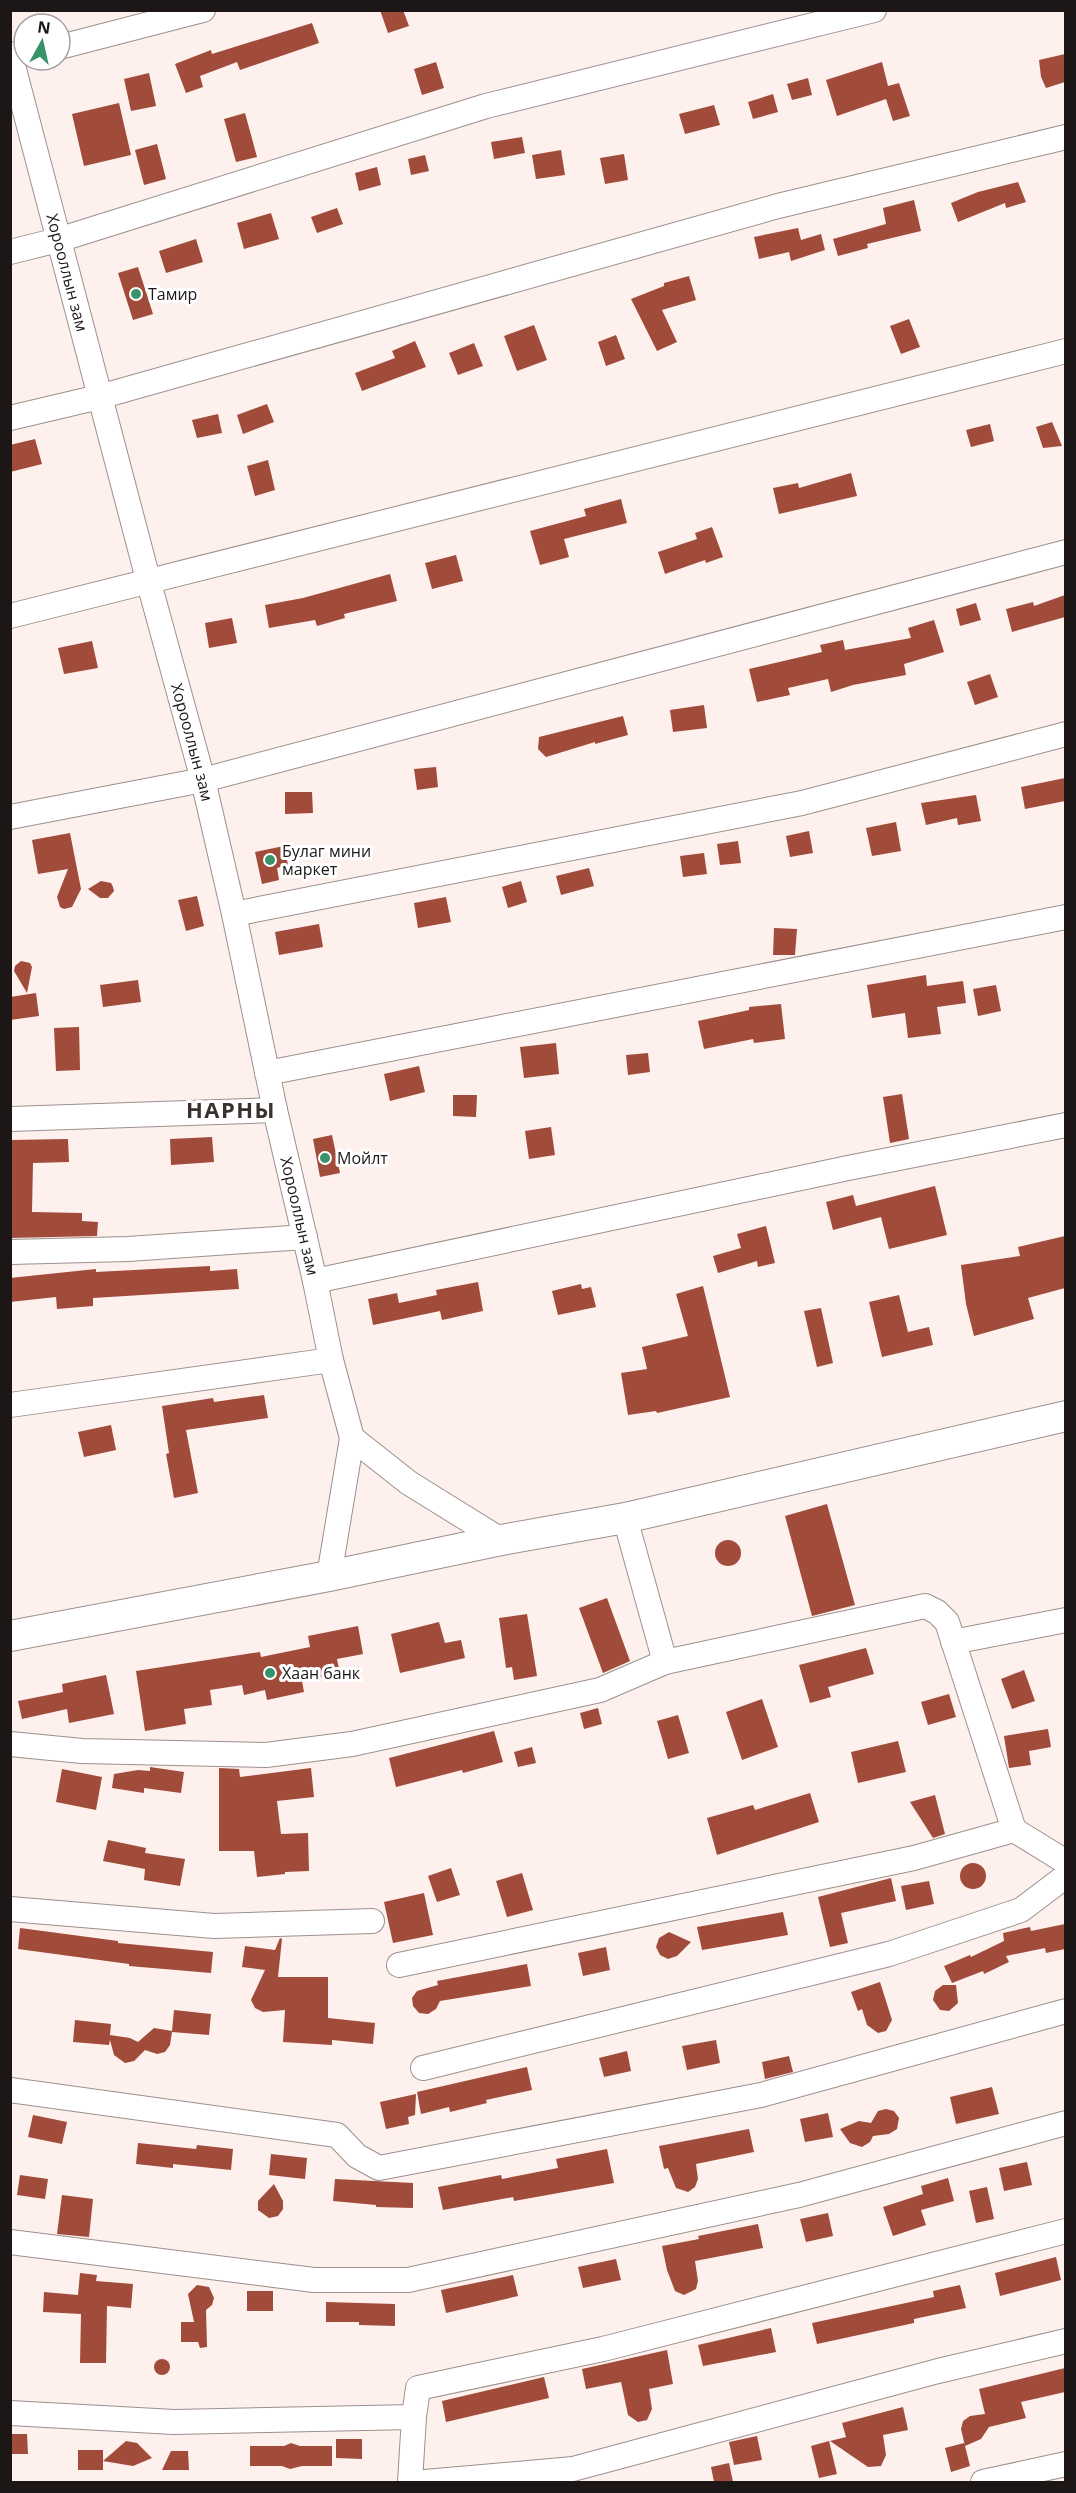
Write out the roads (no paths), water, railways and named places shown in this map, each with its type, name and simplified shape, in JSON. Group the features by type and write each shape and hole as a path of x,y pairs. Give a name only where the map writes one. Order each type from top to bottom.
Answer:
{"main road":[{"path":"10,1636 625,1518 1065,1416"}],"street":[{"path":"72,44 203,10"},
{"path":"10,252 58,240 486,106 874,10"},
{"name":"Хорооллын зам","path":"18,72 58,240 203,780 331,1360 352,1438 329,1576"},
{"path":"10,418 99,396 778,206 1065,137"},
{"path":"10,616 149,583 1065,351"},
{"path":"10,817 203,780 1065,552"},
{"path":"234,914 802,803 1065,734"},
{"path":"267,1073 1065,917"},
{"path":"10,1119 275,1110"},
{"path":"315,1281 837,1170 1065,1125"},
{"path":"10,1252 128,1249 305,1237"},
{"path":"10,1405 331,1360"},
{"path":"352,1438 409,1483 501,1540"},
{"path":"625,1518 665,1662"},
{"path":"10,1744 82,1751 189,1755 266,1755 352,1744 600,1690 665,1662 925,1605 947,1622 1014,1830 1065,1862"},
{"path":"953,1642 1065,1620"},
{"path":"399,1965 914,1858 1014,1830"},
{"path":"423,2068 889,1954 1021,1910 1065,1875"},
{"path":"10,1909 214,1926 372,1920"},
{"path":"10,2090 337,2135 357,2156 379,2168 761,2095 1065,2011"},
{"path":"10,2242 314,2280 408,2280 799,2195 1065,2123"},
{"path":"410,2482 418,2388 603,2349 1065,2231"},
{"path":"425,2482 573,2469 938,2371 1065,2341"},
{"path":"10,2412 174,2422 414,2417"},
{"path":"983,2482 1065,2464"}],"place":[{"name":"Тамир","path":"136,294"},
{"name":"Булаг мини маркет","path":"270,860"},
{"name":"Мойлт","path":"325,1158"},
{"name":"Хаан банк","path":"270,1673"}],"district":[{"name":"НАРНЫ","path":"231,1109"}]}
